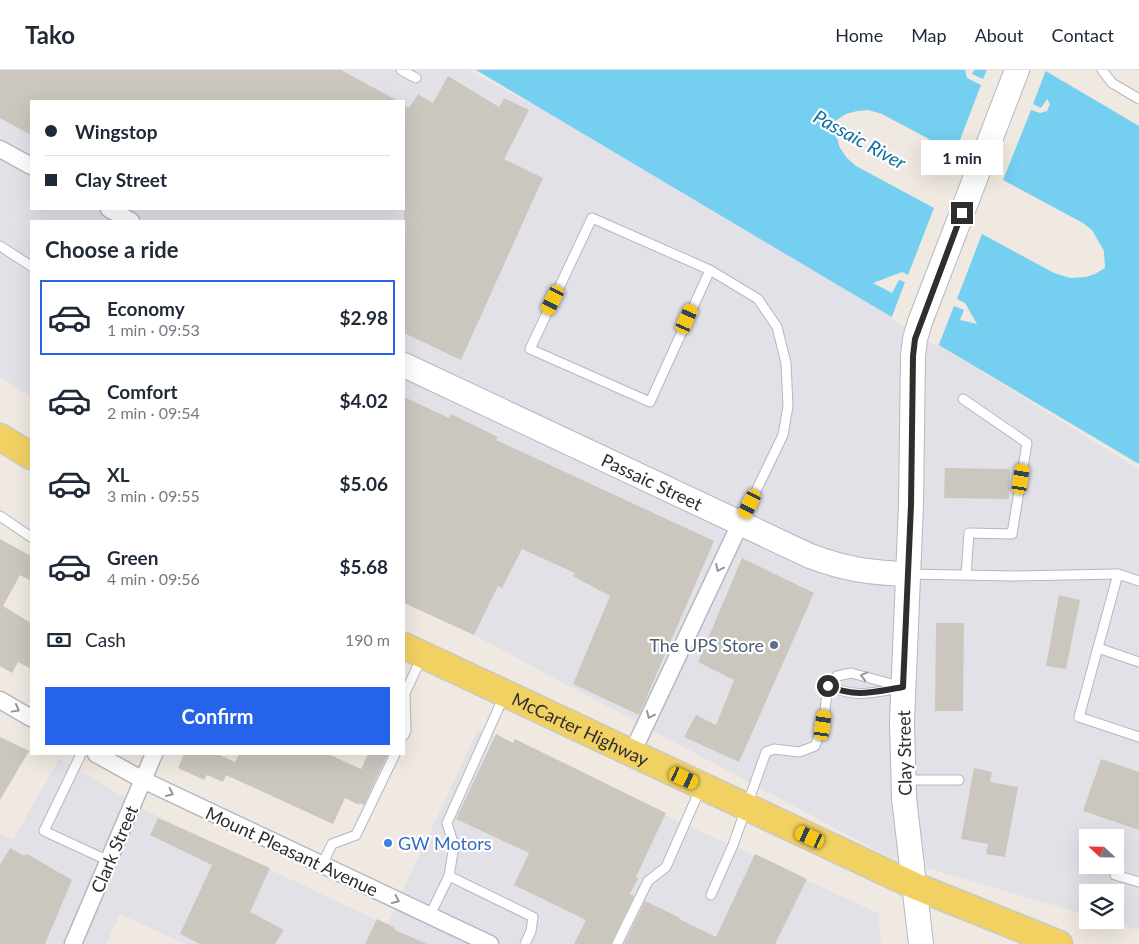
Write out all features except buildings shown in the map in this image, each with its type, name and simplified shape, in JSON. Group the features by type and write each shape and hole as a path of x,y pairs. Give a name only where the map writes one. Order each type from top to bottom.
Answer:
{"main road":[{"name":"Clay Street","path":"921,944 903,780 903,687 911,505 913,356 915,339 1017,70"},
{"name":"Passaic Street","path":"405,365 810,556 838,566 868,572 908,574"},
{"path":"0,437 30,455"},
{"name":"McCarter Highway","path":"414,650 914,886 1059,944"}],"street":[{"path":"0,149 30,165"},
{"path":"111,210 129,220"},
{"path":"632,753 740,524"},
{"path":"0,700 30,717"},
{"name":"Mount Pleasant Avenue","path":"98,755 143,780 490,944"},
{"name":"Clark Street","path":"74,944 154,755"}],"lane":[{"path":"401,70 416,78"},
{"path":"1102,70 1112,83 1139,99"},
{"path":"710,270 650,402 530,349 592,218 710,270 758,300 777,327 786,363 788,406 784,435 740,524"},
{"path":"0,246 30,265"},
{"path":"963,399 1027,443 1012,534 969,533 966,575"},
{"path":"0,516 30,536"},
{"path":"908,574 1118,574 1139,581"},
{"path":"1118,574 1079,717 1139,737"},
{"path":"1098,648 1139,662"},
{"path":"405,733 405,693 414,650"},
{"path":"711,896 733,845 766,752 774,749 799,752 815,746 823,725 828,686 837,676 851,673 903,687"},
{"path":"828,686 844,693 862,694 903,687"},
{"path":"430,915 449,876 454,846 447,824 506,694"},
{"path":"81,755 44,831 109,861"},
{"path":"322,864 332,844 356,835 395,755"},
{"path":"903,780 959,780"},
{"path":"617,944 648,881 666,867 701,786"},
{"path":"1115,874 1139,882"},
{"path":"449,876 533,917 531,931 525,944"}],"shaded area":[{"path":"0,70 468,70 577,128 914,329 1139,470 1139,930 1124,926 1124,884 1079,884 1079,913 889,857 474,635 405,602 405,220 30,220 30,396 0,377"},
{"path":"478,729 878,913 882,944 185,944 120,914 106,944 0,944 0,833 13,840 59,759 151,813 387,925"}],"water":[{"name":"Passaic River","path":"476,70 1044,70 1139,126 1139,464"}],"pier":[{"path":"965,70 974,70 972,74 983,79 987,70 1046,70 1033,104 1041,108 1047,99 1050,104 1047,111 1040,113 1031,110 1003,180 1083,223 1092,230 1104,251 1105,268 1086,277 1070,278 1054,273 982,234 957,299 965,303 977,324 960,320 964,310 954,306 938,347 891,319 905,282 899,280 892,293 873,283 902,272 908,275 934,208 856,166 840,148 835,132 835,121 846,114 868,110 882,114 955,153 981,85 967,78"}],"place":[{"name":"The UPS Store","path":"774,645"},
{"name":"GW Motors","path":"388,843"}],"route":[{"path":"828,686 844,693 862,694 903,687 911,505 913,356 915,339 962,213"}]}
